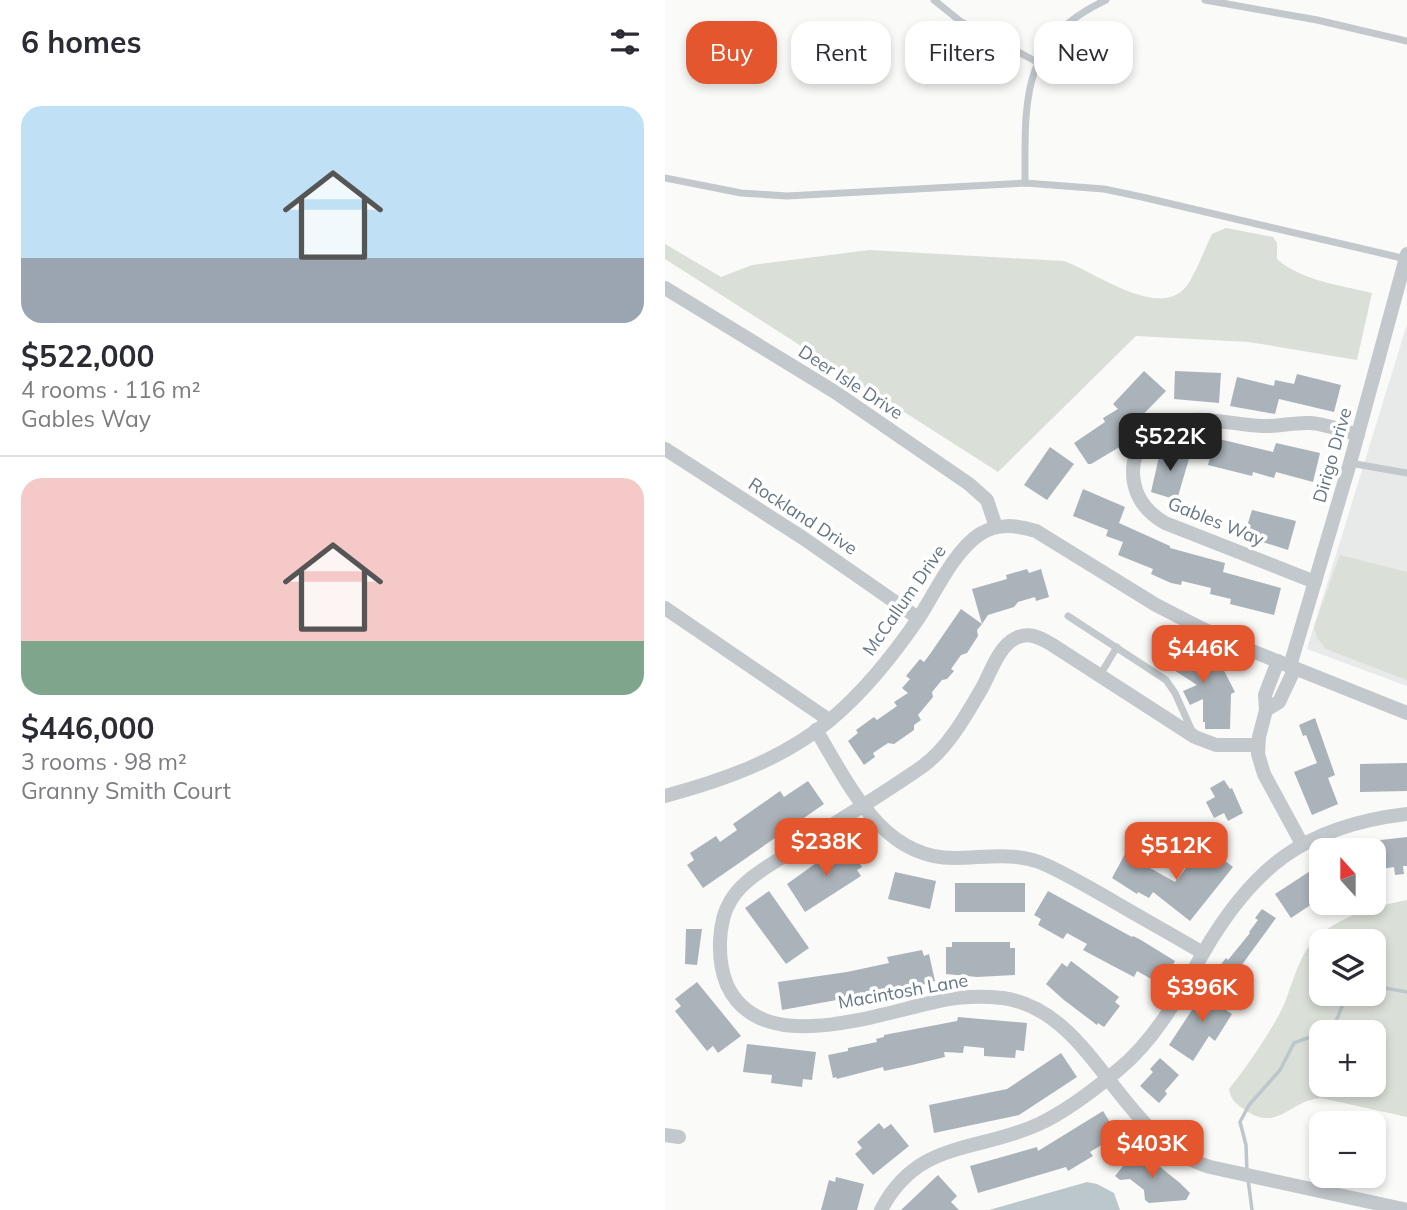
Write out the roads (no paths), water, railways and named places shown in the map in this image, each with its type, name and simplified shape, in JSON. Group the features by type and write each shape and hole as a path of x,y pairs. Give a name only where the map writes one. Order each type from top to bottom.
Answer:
{"street":[{"name":"Dirigo Drive","path":"1257,745 1266,710 1265,695 1288,665 1315,582 1406,257"},
{"name":"Deer Isle Drive","path":"665,288 835,392 969,484 988,500 996,527"},
{"name":"Gables Way","path":"1315,582 1154,517 1139,498 1133,481 1134,460 1139,449 1159,430 1183,420 1200,418 1265,426 1308,423 1358,435"},
{"name":"Rockland Drive","path":"665,450 803,538 918,618"},
{"path":"996,527 1016,526 1036,531 1156,605 1217,635 1407,713"},
{"name":"McCallum Drive","path":"665,796 763,763 829,720 875,674 918,618 967,545 996,527"},
{"path":"665,608 829,720"},
{"name":"Macintosh Lane","path":"1257,745 1216,745 1193,735 1037,636 1012,640 1001,653 971,706 936,755 737,891 730,901 722,925 722,961 727,985 752,1014 769,1023 800,1027 848,1020 946,999 977,997 1012,1000 1034,1007 1055,1021 1073,1039 1147,1128 1164,1143 1197,1163 1361,1204 1407,1210"},
{"path":"816,730 862,805 893,838 940,857 1006,856 1038,862 1203,953"},
{"path":"1257,745 1264,774 1302,844"},
{"path":"881,1210 904,1177 928,1160 1038,1125 1107,1079 1139,1050 1166,1015 1221,923 1248,888 1276,861 1302,844 1348,825 1407,814"}],"lane":[{"path":"934,0 960,21 1034,60"},
{"path":"1069,21 1106,0"},
{"path":"1205,0 1317,20 1407,40"},
{"path":"1025,183 1026,111 1034,72"},
{"path":"665,178 741,193 787,196 1025,183 1104,190 1406,257"},
{"path":"1350,463 1407,473"},
{"path":"1068,616 1161,676 1172,687 1193,735"},
{"path":"1100,675 1117,647"}],"waterway":[{"path":"1386,988 1407,992"},
{"path":"1337,1020 1342,1006"},
{"path":"1247,1172 1246,1145 1240,1122 1249,1105 1280,1070 1294,1043 1309,1037"},
{"path":"1248,1179 1252,1210"}]}
